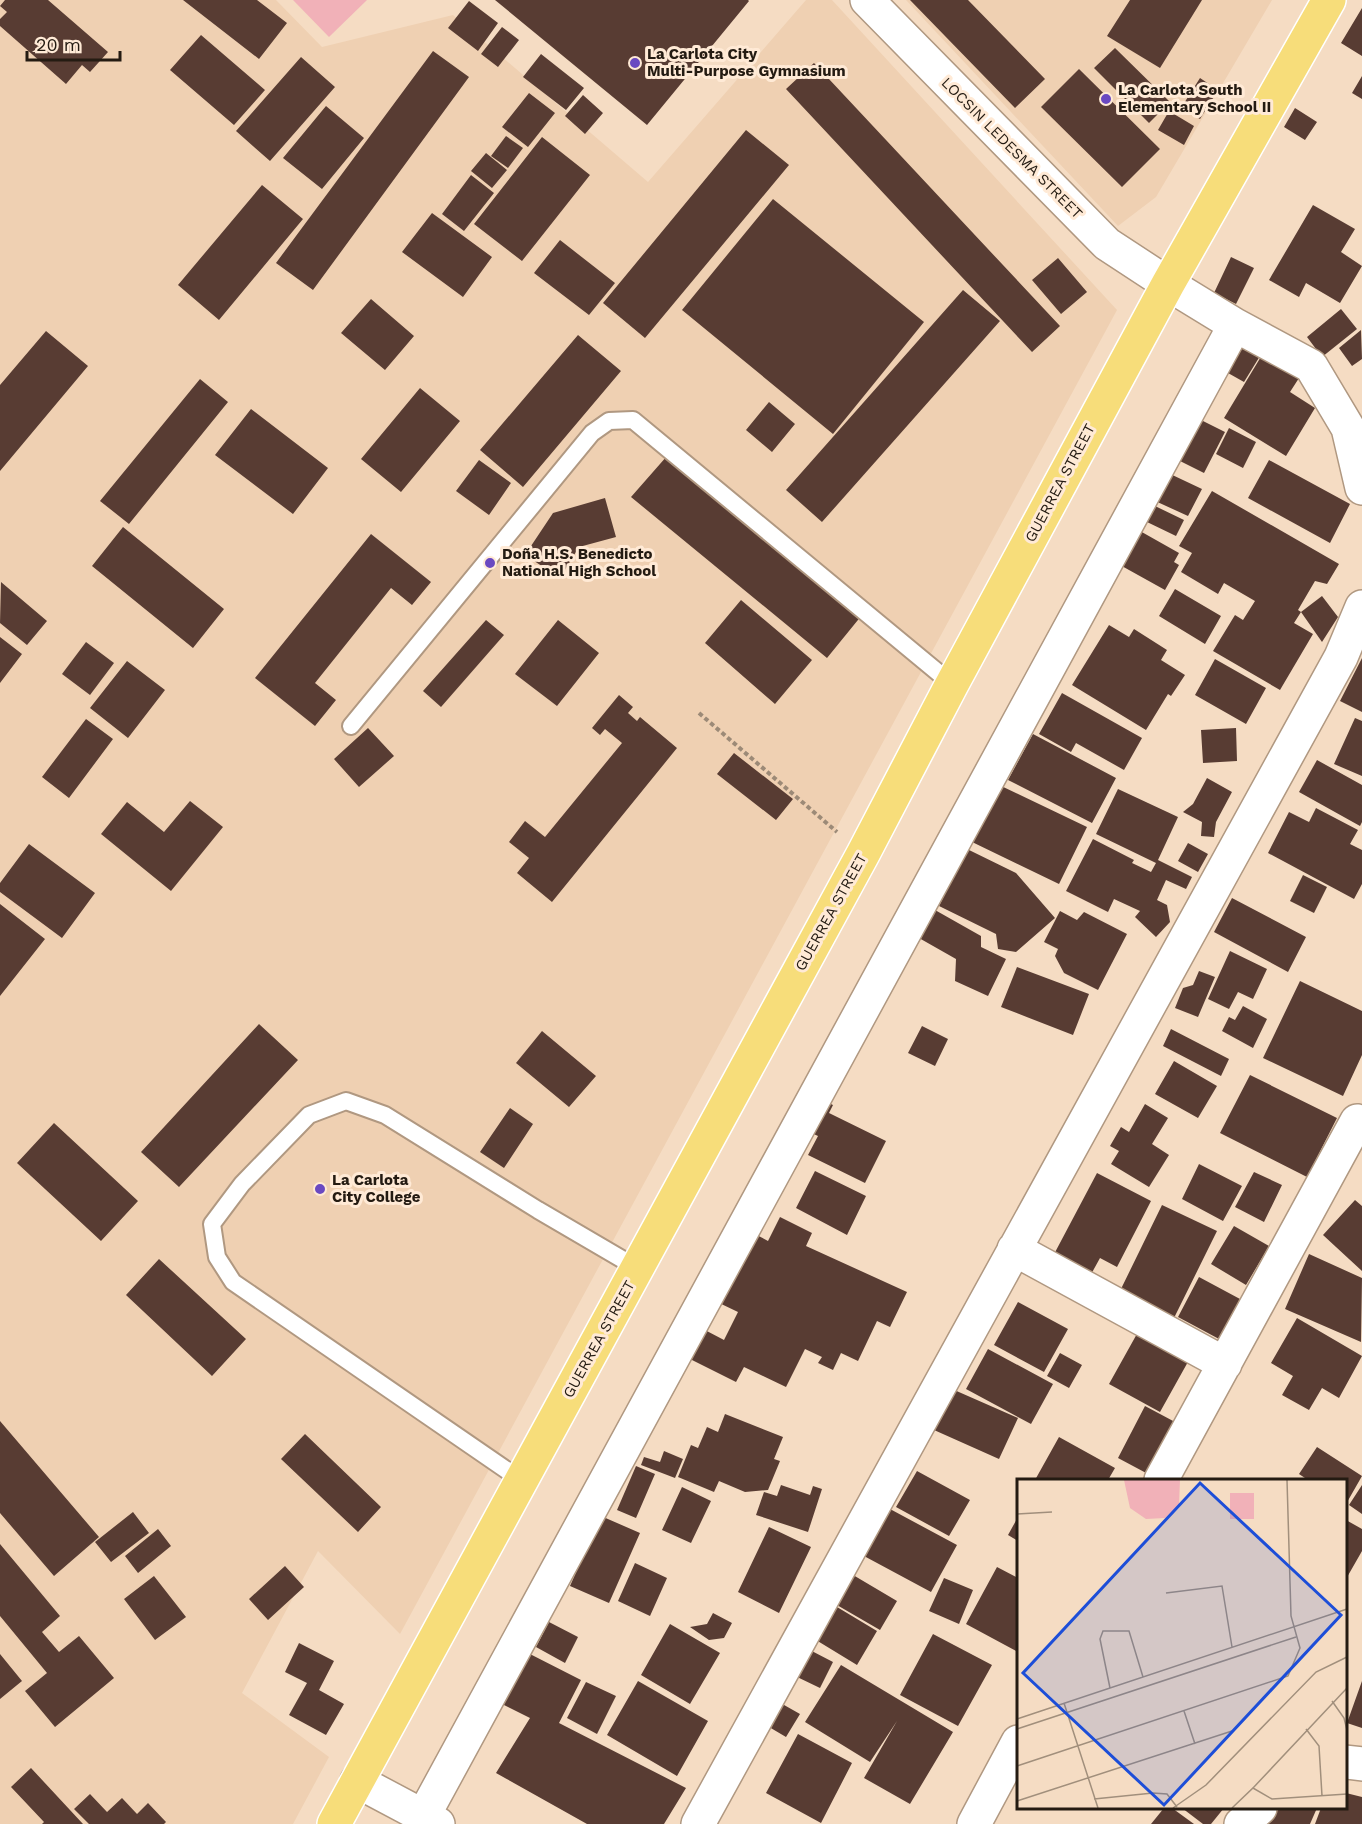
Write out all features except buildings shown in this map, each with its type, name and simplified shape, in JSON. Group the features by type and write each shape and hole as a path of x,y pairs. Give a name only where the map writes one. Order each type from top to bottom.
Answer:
{"main road":[{"name":"GUERREA STREET","path":"334,1824 863,854 1168,284 1329,0"}],"street":[{"name":"LOCSIN LEDESMA STREET","path":"867,0 1107,244 1235,325 1311,366 1348,428 1362,488"},
{"path":"357,1781 427,1821 1235,325"},
{"path":"698,1824 1341,657 1362,608"},
{"path":"1162,1479 1357,1121"},
{"path":"1014,1249 1225,1364"},
{"path":"974,1824 1017,1744"},
{"path":"1347,1762 1362,1764"},
{"path":"1241,1824 1259,1809"}],"lane":[{"path":"351,726 592,433 609,421 633,420 952,684"},
{"path":"521,1480 233,1282 217,1257 212,1224 242,1184 309,1115 346,1101 385,1115 538,1210 637,1268"}],"path":[{"path":"699,713 863,854"}],"shaded area":[{"name":"Doña H.S. Benedicto National High School","path":"0,0 276,0 322,47 453,15 648,182 806,0 832,0 1117,310 400,1634 318,1551 242,1693 329,1757 293,1824 0,1824"},
{"path":"293,0 367,0 329,37"},
{"name":"La Carlota South Elementary School II","path":"906,0 1272,0 1156,197 1118,226"}],"place":[{"name":"La Carlota City Multi-Purpose Gymnasium","path":"635,63"},
{"name":"La Carlota South Elementary School II","path":"1106,99"},
{"name":"Doña H.S. Benedicto National High School","path":"490,563"},
{"name":"La Carlota City College","path":"320,1189"}]}
